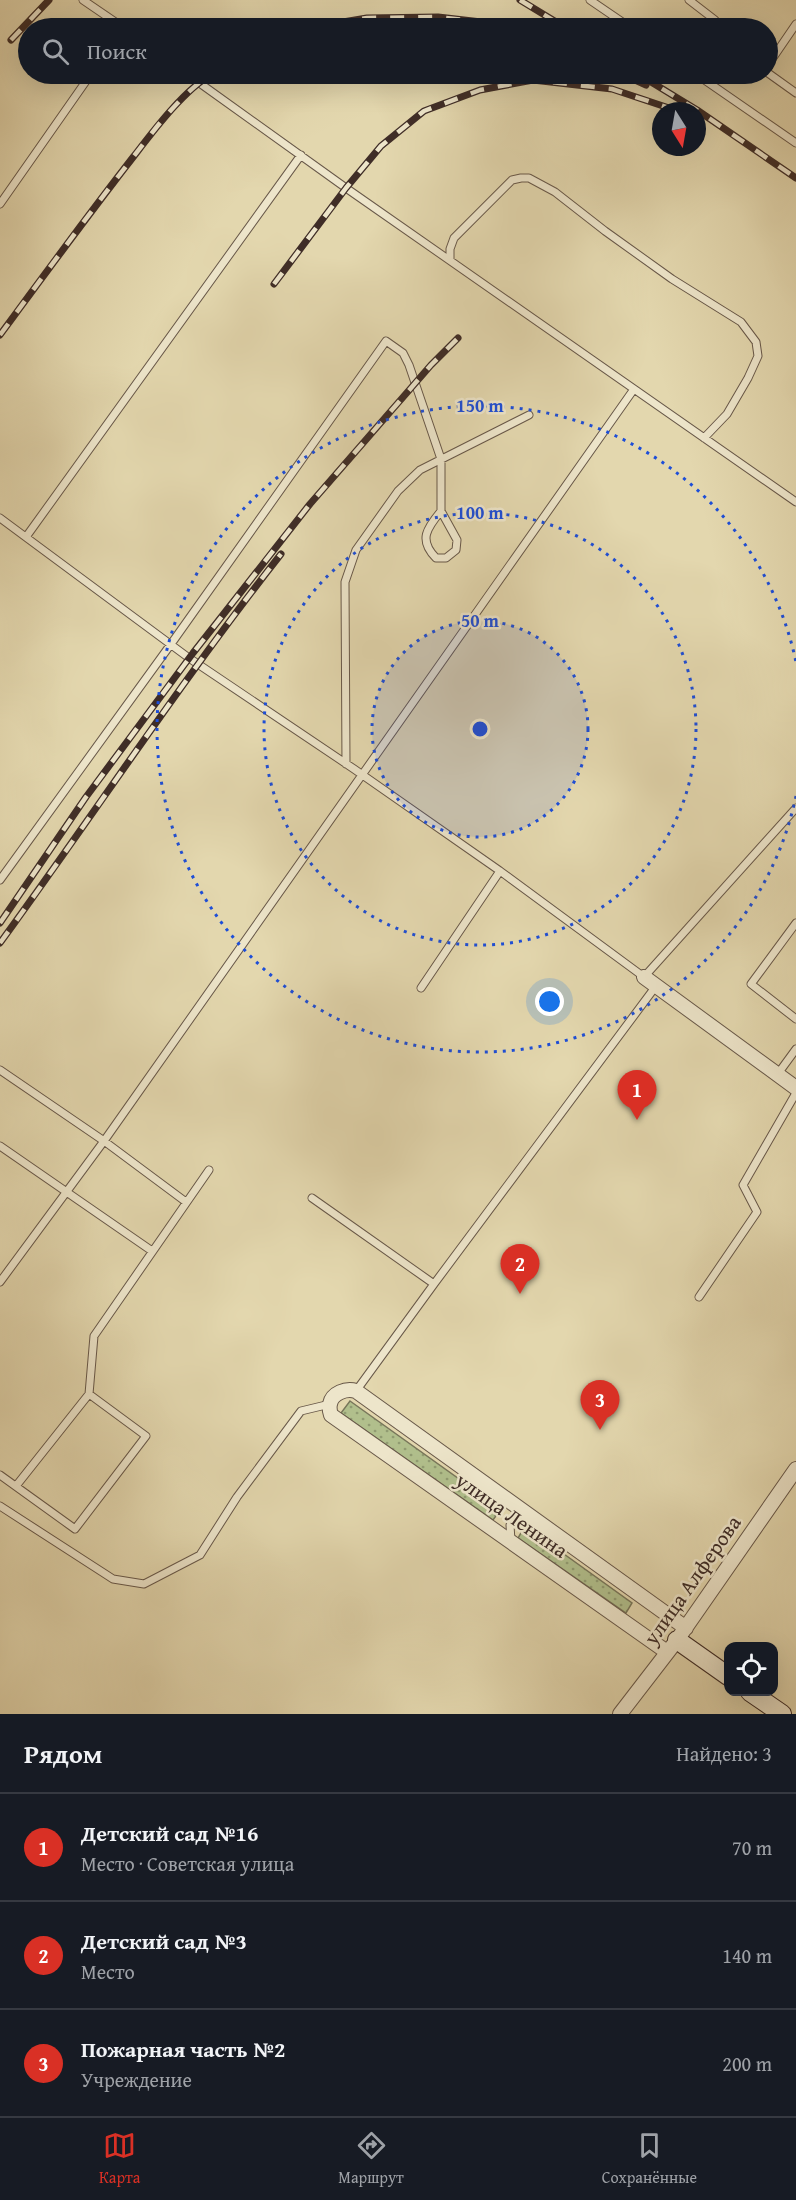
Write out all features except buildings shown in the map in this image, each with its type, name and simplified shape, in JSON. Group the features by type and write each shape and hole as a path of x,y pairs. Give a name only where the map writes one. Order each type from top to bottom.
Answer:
{"street":[{"path":"644,977 796,1091"},
{"path":"330,1410 335,1395 350,1389 356,1391 528,1515 676,1640"},
{"name":"улица Ленина","path":"330,1410 511,1541 676,1640 724,1673"},
{"name":"улица Алферова","path":"620,1714 676,1640 796,1469"},
{"path":"756,1696 782,1714"}],"lane":[{"path":"83,0 109,18"},
{"path":"590,0 616,18"},
{"path":"689,0 712,18"},
{"path":"778,50 796,24"},
{"path":"778,80 796,93"},
{"path":"0,204 84,84"},
{"path":"201,84 796,502"},
{"path":"710,84 796,143"},
{"path":"26,537 301,155"},
{"path":"450,260 450,249 454,238 512,180 529,178 555,192 663,272 741,322 756,342 758,356 748,378 727,414 705,438"},
{"path":"0,880 386,342 403,353 409,365 441,459 441,511 457,540 456,550 446,558 436,558 429,551 425,538 428,526 441,511"},
{"path":"0,1282 104,1141 634,389"},
{"path":"346,764 345,582 356,550 398,490 420,470 529,415"},
{"path":"0,518 171,644 500,871 644,977 796,807"},
{"path":"421,988 500,871"},
{"path":"796,923 751,984 796,1018"},
{"path":"356,1391 656,986"},
{"path":"777,1075 796,1049"},
{"path":"0,1070 104,1141 186,1202"},
{"path":"699,1297 757,1212 743,1185 796,1091"},
{"path":"0,1146 152,1251"},
{"path":"16,1486 89,1394 94,1336 209,1170"},
{"path":"312,1198 434,1284"},
{"path":"0,1475 75,1529 146,1436 89,1394"},
{"path":"0,1506 113,1579 144,1584 200,1555 237,1497 301,1411 330,1410"},
{"path":"511,1541 510,1525 520,1514 528,1515"}],"green space":[{"path":"350,1401 501,1509 493,1520 341,1413"},
{"path":"525,1526 632,1603 626,1613 518,1538"}],"railway":[{"path":"32,18 49,0"},
{"path":"520,0 550,18"},
{"path":"367,18 447,18"},
{"path":"11,40 18,33"},
{"path":"0,335 160,123 198,84"},
{"path":"274,284 346,188 381,146 424,111 480,90 512,84"},
{"path":"568,84 612,89 652,102"},
{"path":"654,84 697,110 796,178"},
{"path":"0,923 86,797 193,653 310,504 431,365 458,338"},
{"path":"0,943 173,698 281,554"}],"place":[{"name":"Детский сад №16","path":"637,1120"},
{"name":"Детский сад №3","path":"520,1294"},
{"name":"Пожарная часть №2","path":"600,1430"}]}
